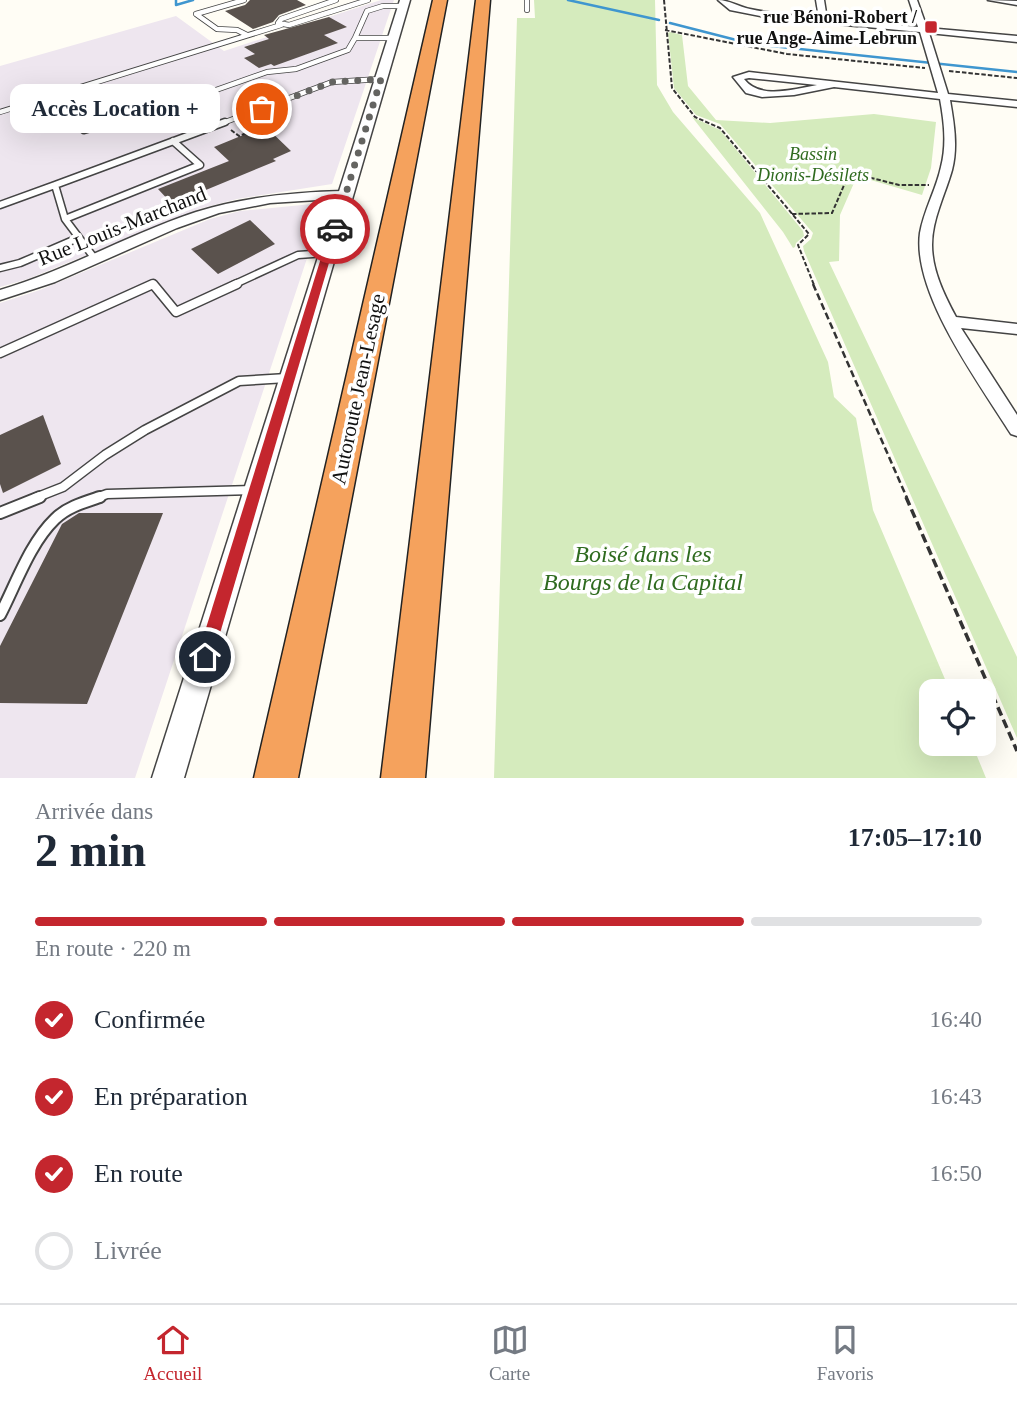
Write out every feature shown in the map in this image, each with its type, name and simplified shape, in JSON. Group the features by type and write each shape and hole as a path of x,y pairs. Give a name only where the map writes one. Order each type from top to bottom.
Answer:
{"highway":[{"name":"Autoroute Jean-Lesage","path":"276,778 440,0"},
{"path":"403,778 483,0"}],"street":[{"path":"722,0 733,8 764,15 1017,39"},
{"path":"820,0 822,20"},
{"path":"913,0 944,96 949,127 949,157 925,242 931,276 952,322 1017,429"},
{"path":"992,0 1017,2"},
{"path":"168,778 404,3"},
{"path":"835,84 814,89 759,93 750,91 738,77 745,74 1017,104"},
{"name":"Rue Louis-Marchand","path":"0,296 181,222 220,209 271,201 345,195"},
{"path":"952,322 974,322 1017,329"}],"lane":[{"path":"244,0 196,14 217,29 237,30 247,36"},
{"path":"281,25 278,23 281,19 336,0"},
{"path":"0,112 368,0"},
{"path":"527,0 527,10"},
{"path":"329,2 341,8"},
{"path":"66,111 84,130 182,102 267,72 296,69 348,50 367,11 404,3"},
{"path":"355,38 393,38"},
{"path":"0,205 332,82 381,79"},
{"path":"65,219 200,165 173,141"},
{"path":"55,185 65,219 95,259"},
{"path":"0,268 20,263 79,238"},
{"path":"0,353 153,284 176,312 298,256 327,253"},
{"path":"0,513 63,487 145,430 239,381 289,378"},
{"path":"0,615 40,538 56,518 71,508 107,494 256,490"}],"path":[{"path":"664,0 672,88 695,117 720,128 809,234 798,244 801,254 1017,751"},
{"path":"665,30 787,54 1017,78"},
{"path":"253,116 268,128 281,123"},
{"path":"239,136 265,126"},
{"path":"792,214 832,214 848,176 852,173 899,185 928,184"}],"shaded area":[{"path":"381,0 394,0 332,184 237,199 199,209 28,279 0,287 0,66 176,16 224,51"},
{"path":"312,204 323,210 135,778 0,778 0,303 40,290 210,219 240,211"}],"green space":[{"name":"Boisé dans les Bourgs de la Capital","path":"534,0 655,0 657,85 673,112 760,213 828,362 834,397 856,418 873,510 945,679 919,679 919,756 977,756 986,778 494,778 517,18 535,18"},
{"name":"Bassin Dionis-Désilets","path":"668,33 682,35 688,86 716,120 770,123 874,114 936,122 931,168 922,195 857,176 840,215 839,261 829,262 1017,657 1017,738 996,690 996,679 991,679 804,251 803,246 813,233 720,124 696,115 674,88"},
{"path":"692,117 720,130 803,231 804,236 795,247 793,248"}],"building":[{"path":"250,0 297,0 306,5 253,29 225,11 245,5"},
{"path":"329,17 347,27 324,35 338,43 274,66 271,64 259,68 244,58 255,54 244,47 269,39 264,35"},
{"path":"265,126 291,151 273,159 276,161 172,204 158,189 229,161 214,147"},
{"path":"250,220 275,244 218,274 191,249"},
{"path":"43,415 61,464 3,493 0,484 0,435"},
{"path":"79,513 163,513 87,704 0,703 0,646 62,524"}],"waterway":[{"path":"176,0 176,5 193,0"},
{"path":"568,0 659,20"},
{"path":"670,23 752,44 1017,72"}],"way so far":[{"path":"262,109 332,82 381,79 335,229"}],"place":[{"name":"rue Bénoni-Robert / rue Ange-Aime-Lebrun","path":"931,27"},
{"name":"Accès Location +","path":"262,109"}],"route":[{"path":"205,657 335,229"}]}
